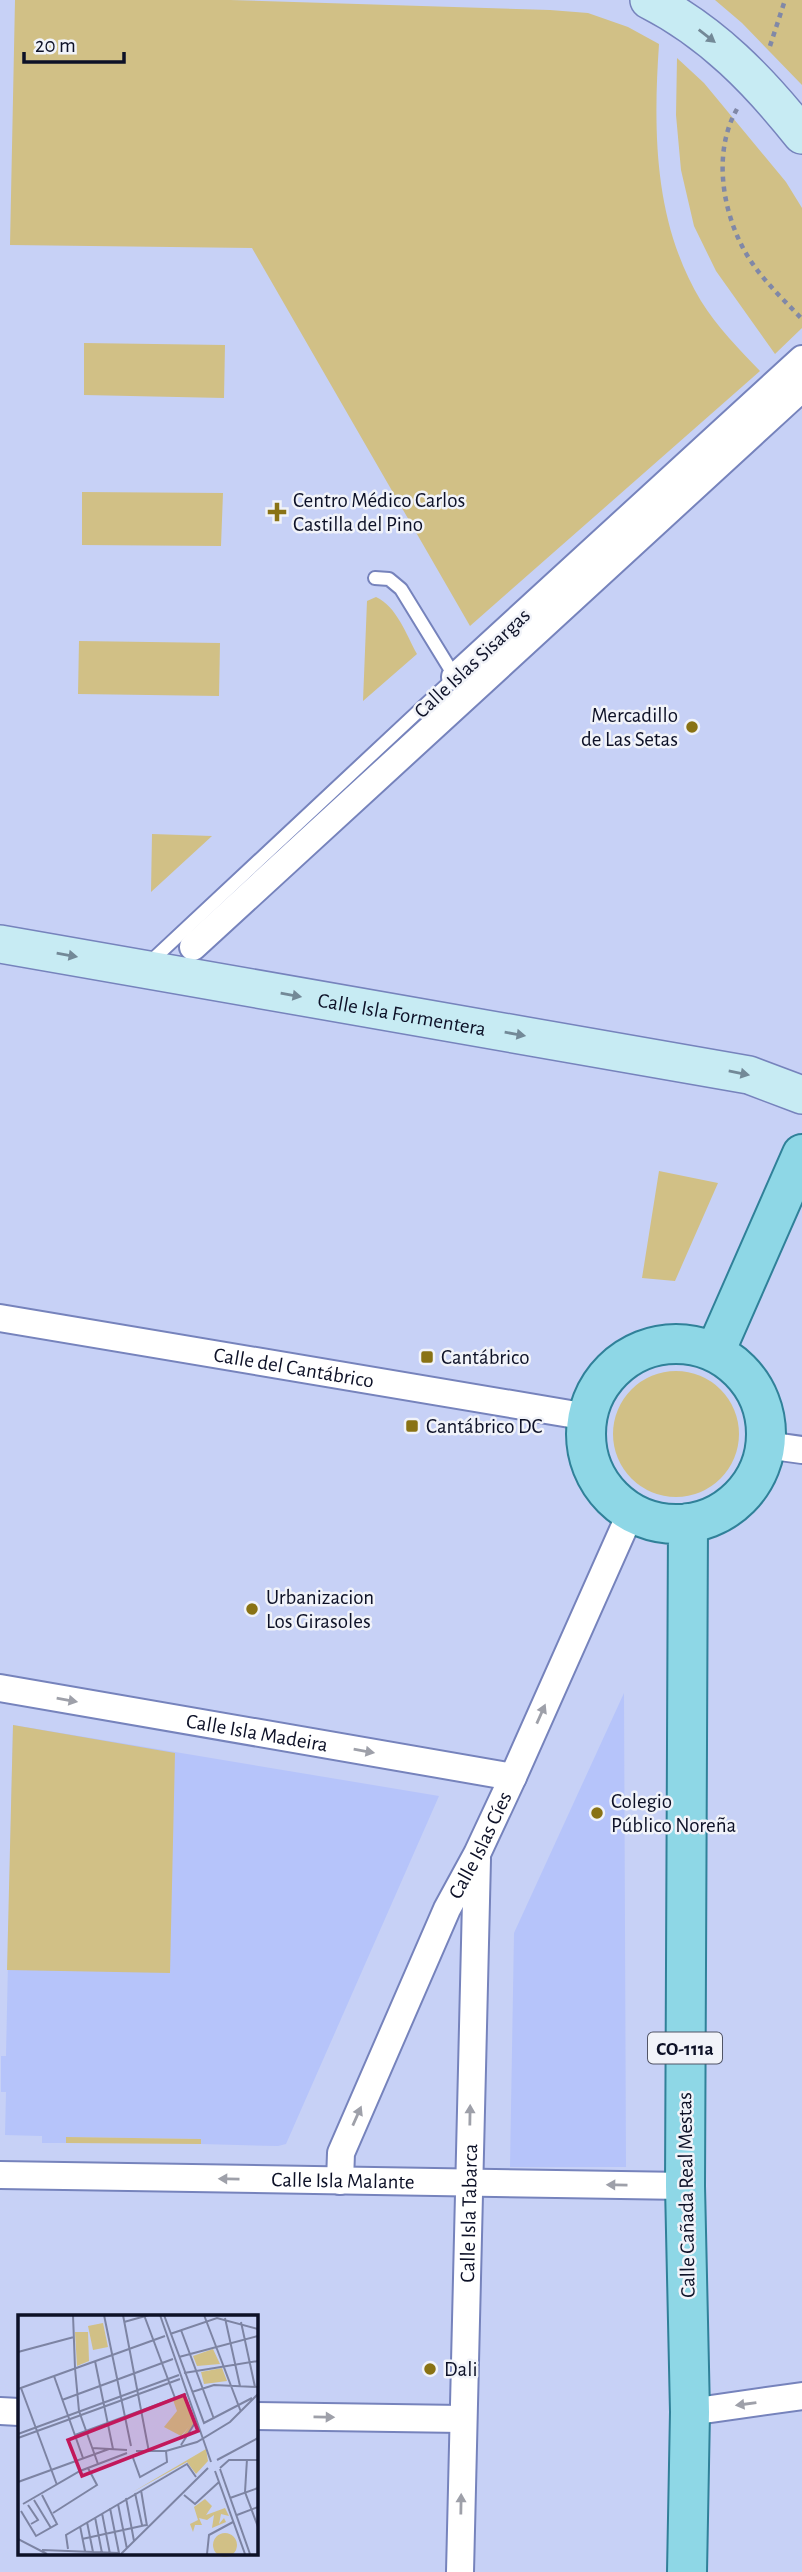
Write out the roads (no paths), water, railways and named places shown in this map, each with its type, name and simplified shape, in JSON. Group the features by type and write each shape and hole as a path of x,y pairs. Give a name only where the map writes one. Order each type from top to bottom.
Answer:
{"main road":[{"path":"649,0 705,34 732,57 802,135"},
{"name":"Calle Isla Formentera","path":"0,944 749,1075 802,1095"},
{"path":"715,1352 802,1154"},
{"path":"662,1344 689,1345 715,1352 738,1368 755,1391 765,1417 784,1447 757,1473 740,1498 716,1515 688,1524 658,1522 631,1512 613,1499 595,1472 586,1440 588,1417 597,1391 613,1369 636,1353 662,1344"},
{"name":"Calle Cañada Real Mestas","path":"687,2572 690,2412 685,2186 688,1524"}],"street":[{"name":"Calle Islas Sisargas","path":"456,677 802,359"},
{"name":"Calle Islas Sisargas","path":"193,947 802,388"},
{"name":"Calle del Cantábrico","path":"0,1318 588,1417"},
{"name":"Calle Islas Cíes","path":"340,2181 341,2153 447,1909 477,1854 513,1777 631,1512"},
{"name":"Calle Isla Madeira","path":"0,1688 513,1777"},
{"name":"Calle Isla Tabarca","path":"460,2572 477,1854"},
{"name":"Calle Isla Malante","path":"0,2175 685,2186"},
{"path":"690,2412 802,2396"},
{"path":"0,2411 18,2412"},
{"path":"257,2416 462,2419"}],"lane":[{"path":"375,578 389,579 401,589 456,677"},
{"name":"Calle Islas Sisargas","path":"143,968 456,677"}],"place":[{"name":"Centro Médico Carlos Castilla del Pino","path":"277,512"},
{"name":"Mercadillo de Las Setas","path":"692,727"},
{"name":"Cantábrico","path":"427,1357"},
{"name":"Cantábrico DC","path":"412,1426"},
{"name":"Urbanizacion Los Girasoles","path":"252,1609"},
{"name":"Colegio Público Noreña","path":"597,1813"},
{"name":"Dali","path":"430,2369"}]}
